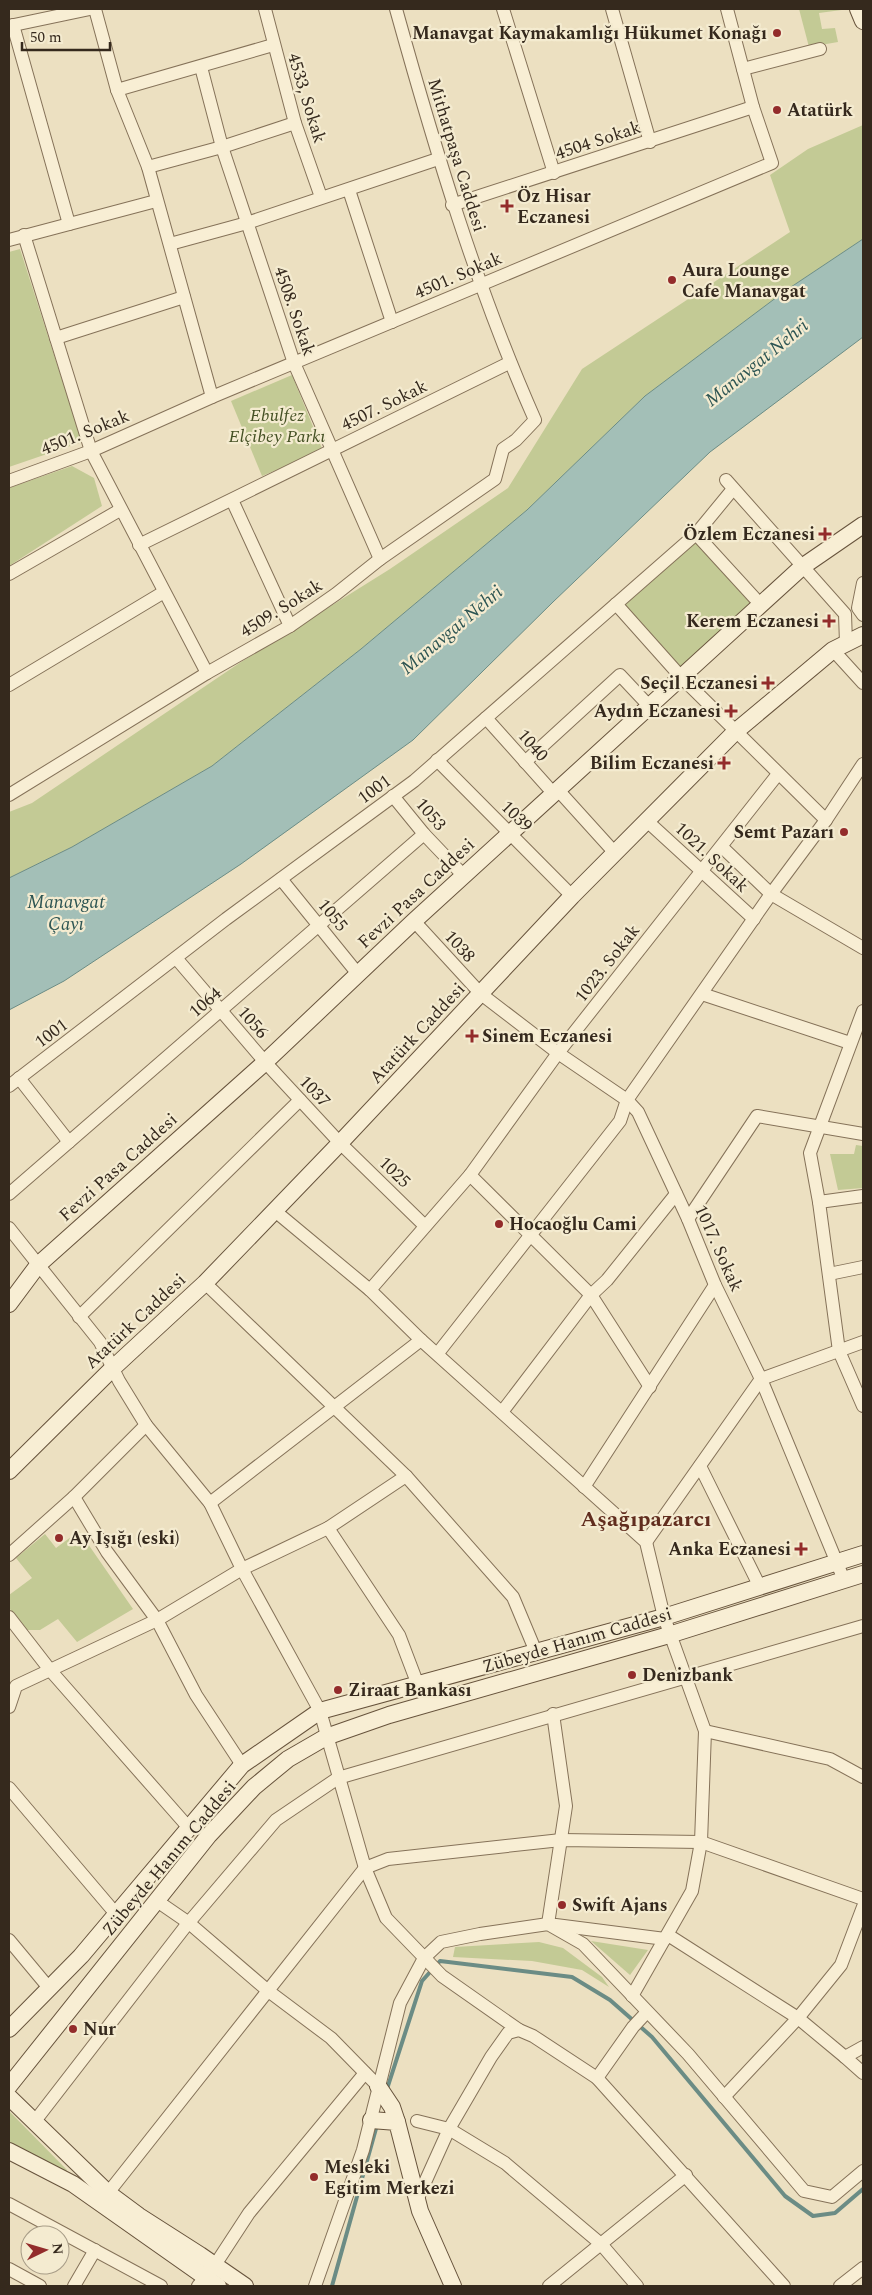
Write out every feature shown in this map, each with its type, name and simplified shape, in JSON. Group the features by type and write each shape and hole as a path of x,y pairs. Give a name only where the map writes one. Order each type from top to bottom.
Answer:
{"street":[{"path":"69,224 11,26 90,9"},
{"path":"95,9 117,90 148,167 212,397"},
{"name":"4533, Sokak","path":"265,9 295,123 321,197"},
{"name":"Mithatpaşa Caddesi","path":"396,9 452,205 509,363 535,420"},
{"path":"503,9 554,173"},
{"path":"612,9 650,142"},
{"name":"4501. Sokak","path":"9,481 90,451 212,397 772,163 753,107 727,9"},
{"path":"858,9 863,21"},
{"path":"117,90 273,45"},
{"path":"743,69 820,48"},
{"name":"4508. Sokak","path":"201,67 222,147 294,363 380,559"},
{"name":"4504 Sokak","path":"452,205 753,107"},
{"path":"148,167 222,147 295,123"},
{"path":"170,244 247,223 438,159"},
{"path":"349,190 392,322"},
{"path":"9,240 156,201"},
{"path":"24,235 90,451 207,673"},
{"path":"56,338 184,297"},
{"name":"4507. Sokak","path":"139,545 509,363"},
{"name":"4509. Sokak","path":"10,793 207,673 290,626 336,594 380,559 495,479 503,449 516,440 535,420"},
{"name":"1001","path":"14,1082 393,796 437,760 696,534 729,485 802,567"},
{"path":"232,500 290,626"},
{"path":"9,574 120,510"},
{"name":"Fevzi Pasa Caddesi","path":"9,1304 38,1265 265,1062 414,921 802,567 863,525"},
{"path":"696,534 761,605"},
{"path":"802,567 846,614 840,647 863,683"},
{"path":"863,583 858,608 863,615"},
{"path":"9,685 164,592"},
{"path":"616,604 682,678 826,820"},
{"name":"Atatürk Caddesi","path":"9,1471 113,1368 205,1283 340,1143 572,896 735,732 840,647 863,635"},
{"path":"525,762 620,675 650,707"},
{"name":"1040","path":"486,718 525,762 615,853"},
{"name":"1039","path":"437,760 572,896"},
{"path":"438,1353 620,1121 627,1100 771,894 826,820 863,764"},
{"name":"1023. Sokak","path":"370,1290 470,1175 558,1053 778,774"},
{"name":"1053","path":"393,796 424,834 464,876"},
{"name":"1021. Sokak","path":"647,820 754,919"},
{"name":"1064","path":"9,1194 424,834"},
{"path":"722,847 771,894 863,948"},
{"name":"1055","path":"281,879 358,974"},
{"name":"1038","path":"414,921 481,994"},
{"name":"1056","path":"176,958 265,1062"},
{"name":"1017. Sokak","path":"481,994 558,1053 627,1100 638,1112 688,1219 715,1285 761,1379 844,1580"},
{"path":"702,994 850,1043"},
{"path":"863,1011 810,1153 819,1202 839,1351 863,1406"},
{"name":"1037","path":"265,1062 340,1143"},
{"path":"14,1082 70,1142"},
{"path":"79,1317 300,1100"},
{"path":"688,1219 757,1116 819,1125 863,1134"},
{"name":"1025","path":"340,1143 425,1226"},
{"path":"470,1175 591,1295 650,1386"},
{"path":"502,1412 591,1295 607,1280 676,1194"},
{"path":"819,1202 863,1196"},
{"path":"275,1211 370,1290 421,1340 438,1353 646,1542 669,1635 705,1732 701,1842 692,1892 632,1996"},
{"path":"9,1228 100,1342 146,1425 210,1503 242,1569 320,1711 365,1868 386,1918 442,1976 519,2030 533,2036 597,2078 784,2286"},
{"path":"829,1274 863,1267"},
{"path":"205,1283 406,1476 513,1597 536,1652"},
{"path":"584,1487 715,1285"},
{"path":"210,1503 421,1340"},
{"path":"646,1542 761,1379 863,1342"},
{"path":"9,1555 74,1497 146,1425"},
{"path":"700,1466 760,1587"},
{"path":"9,1707 12,1685 50,1670 157,1620 242,1569 328,1528 406,1476"},
{"path":"74,1497 107,1552 157,1620 196,1695 242,1765"},
{"path":"328,1528 399,1635 418,1684"},
{"name":"Zübeyde Hanım Caddesi","path":"9,2029 81,1956 242,1765 320,1711 664,1617 863,1554"},
{"name":"Zübeyde Hanım Caddesi","path":"9,2086 209,1836 254,1787 288,1759 326,1737 389,1715 669,1635 863,1574"},
{"path":"9,1617 50,1670 189,1828"},
{"path":"35,2121 189,1923 276,1820 338,1778 553,1714 863,1626"},
{"path":"548,1924 566,1806 553,1714"},
{"path":"705,1732 830,1759 863,1777"},
{"path":"9,1788 116,1914"},
{"path":"108,2193 365,1868 388,1859 561,1840 701,1842 863,1899"},
{"path":"157,1901 189,1923 267,1990 331,2038 380,2088 385,2118 363,2150 315,2286"},
{"path":"724,2097 798,2018 841,1965 863,1907"},
{"path":"548,1924 583,1944 632,1996 640,2019 688,2054 804,2191 832,2197 863,2171"},
{"path":"453,2286 385,2118 380,2088 400,2003 425,1959 441,1942 548,1924 666,1937 798,2018 863,2073"},
{"path":"9,1940 49,1988"},
{"path":"597,2078 640,2019"},
{"path":"417,2200 449,2129 491,2057 508,2033 519,2030"},
{"path":"844,2057 863,2047"},
{"path":"206,2280 249,2213 366,2073"},
{"path":"9,2097 108,2193 139,2216 206,2280"},
{"path":"417,2121 449,2129 505,2163 601,2244 637,2286"},
{"path":"9,2151 73,2184 206,2280 245,2286"},
{"path":"548,2286 686,2175"},
{"path":"9,2204 161,2286"},
{"path":"74,2286 95,2250"},
{"path":"840,2286 863,2268"},
{"path":"9,2269 40,2286"}],"green space":[{"path":"799,9 849,9 819,13 822,29 835,28 838,42 809,47"},
{"path":"863,125 863,239 785,291 645,396 527,510 361,649 212,766 72,847 9,878 9,812 32,803 241,662 390,569 508,488 582,369 790,232 770,175 808,149"},
{"path":"20,249 82,442 9,467 9,252"},
{"name":"Ebulfez Elçibey Parkı","path":"292,375 323,451 262,476 231,401"},
{"path":"72,466 94,478 102,506 9,566 9,488"},
{"path":"695,540 751,603 679,668 623,605"},
{"path":"856,1145 863,1146 863,1188 838,1190 830,1154 854,1154"},
{"path":"79,1531 133,1609 77,1642 58,1619 40,1630 27,1630 9,1608 9,1595 32,1578 16,1558 45,1534 56,1548"},
{"path":"591,1941 648,1950 630,1975"},
{"path":"539,1942 563,1948 602,1977 609,1987 582,1970 532,1961 453,1957 455,1947"},
{"path":"9,2111 67,2170 64,2175 9,2145"}],"water":[{"name":"Manavgat Çayı","path":"863,239 863,337 710,452 553,602 413,740 241,864 64,981 9,1010 9,878 72,847 212,766 361,649 527,510 645,396 785,291"}],"waterway":[{"path":"387,2089 422,1981 440,1961 572,1977 610,2000 652,2037 785,2196 813,2216 835,2213 863,2189"},
{"path":"332,2286 377,2125"}],"place":[{"name":"Manavgat Kaymakamlığı Hükumet Konağı","path":"777,33"},
{"name":"Atatürk","path":"777,110"},
{"name":"Öz Hisar Eczanesi","path":"507,206"},
{"name":"Aura Lounge Cafe Manavgat","path":"672,280"},
{"name":"Özlem Eczanesi","path":"825,534"},
{"name":"Kerem Eczanesi","path":"829,621"},
{"name":"Seçil Eczanesi","path":"768,683"},
{"name":"Aydın Eczanesi","path":"731,711"},
{"name":"Bilim Eczanesi","path":"724,763"},
{"name":"Semt Pazarı","path":"844,832"},
{"name":"Sinem Eczanesi","path":"472,1036"},
{"name":"Hocaoğlu Cami","path":"499,1224"},
{"name":"Ay Işığı (eski)","path":"59,1538"},
{"name":"Anka Eczanesi","path":"801,1549"},
{"name":"Denizbank","path":"632,1675"},
{"name":"Ziraat Bankası","path":"338,1690"},
{"name":"Swift Ajans","path":"562,1905"},
{"name":"Nur","path":"73,2029"},
{"name":"Mesleki Egitim Merkezi","path":"314,2177"}],"district":[{"name":"Aşağıpazarcı","path":"646,1518"}],"water label":[{"name":"Manavgat Nehri","path":"756,362"},
{"name":"Manavgat Nehri","path":"451,629"}]}
